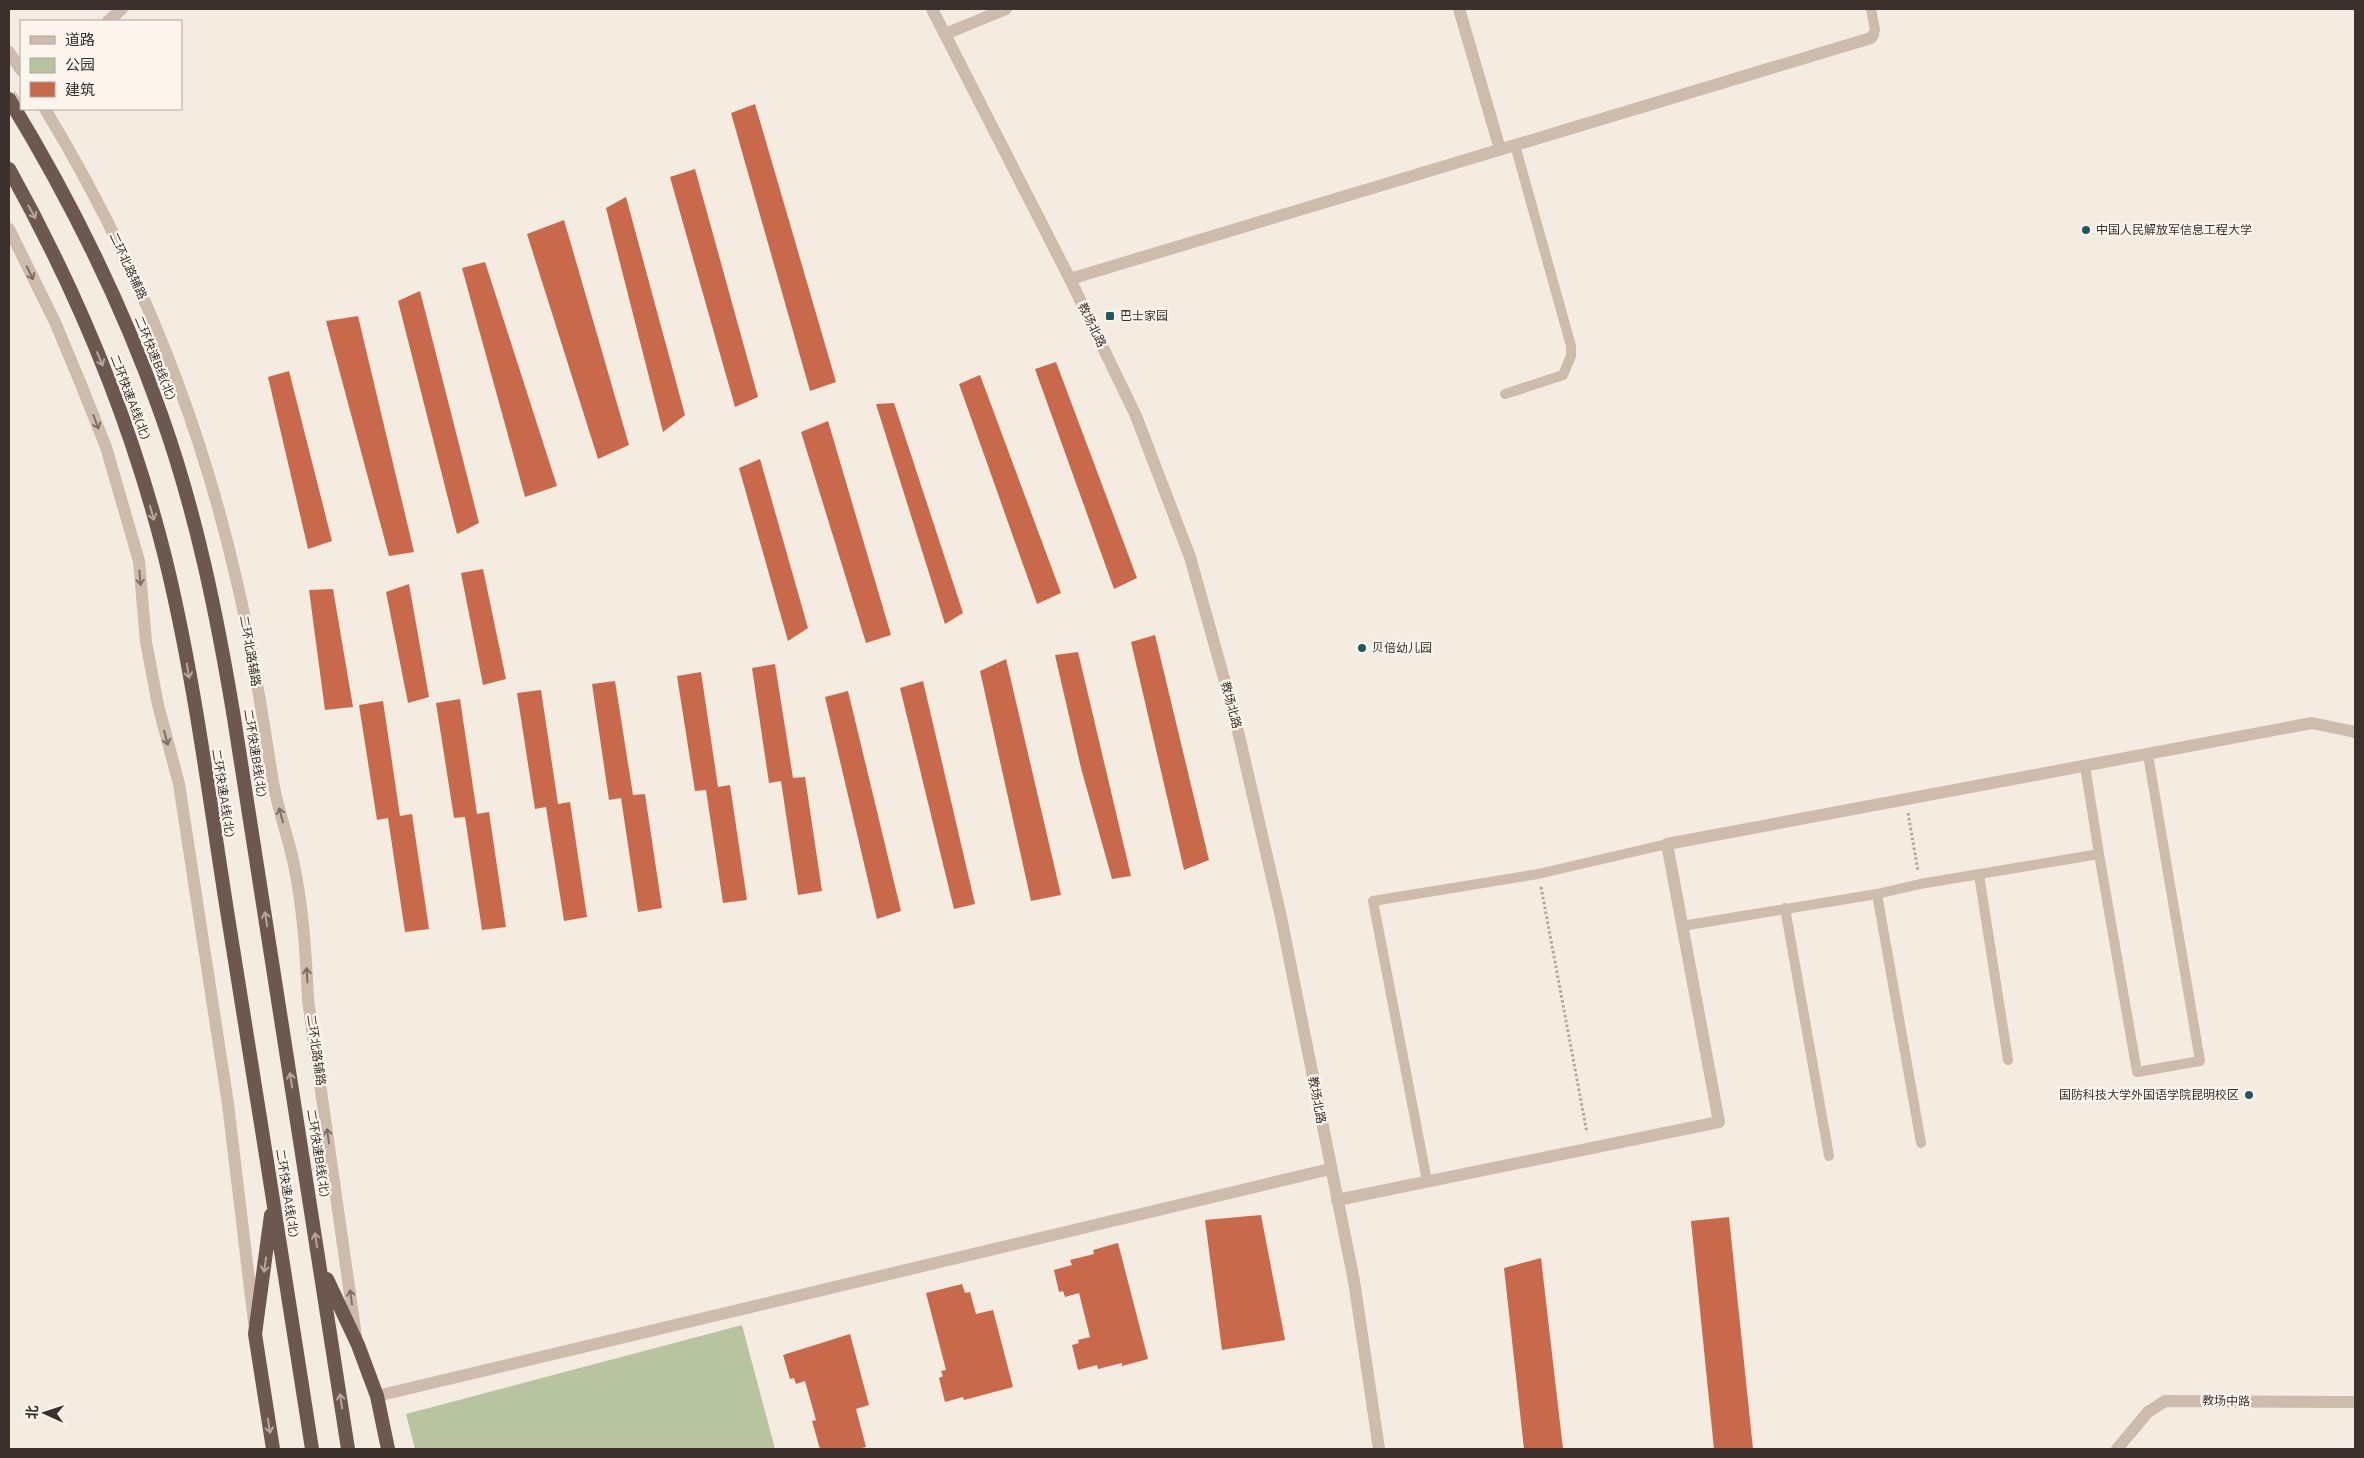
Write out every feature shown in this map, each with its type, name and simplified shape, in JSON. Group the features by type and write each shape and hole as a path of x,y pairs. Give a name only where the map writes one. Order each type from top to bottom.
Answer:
{"highway":[{"name":"二环快速B线(北)","path":"9,98 53,172 83,228 109,285 162,415 190,508 218,621 348,1449"},
{"name":"二环快速A线(北)","path":"9,170 48,240 109,380 134,451 165,557 199,736 312,1449"},
{"path":"273,1449 256,1334 274,1200"},
{"path":"320,1264 358,1345 377,1396 388,1449"}],"street":[{"path":"109,20 122,9"},
{"name":"教场北路","path":"932,9 1070,279 1136,416 1190,557 1234,714 1281,918 1354,1281 1379,1449"},
{"path":"945,34 1006,9"},
{"path":"1459,9 1500,149"},
{"path":"1070,279 1871,38 1873,35"},
{"path":"9,52 20,68"},
{"name":"二环北路辅路","path":"46,110 82,169 162,339 203,457 236,580 276,795 293,861 306,953 308,1000 358,1345"},
{"path":"9,230 55,322 106,447 139,561 146,642 158,705 179,784 228,1104 256,1334"},
{"path":"1337,1200 1719,1122 1667,844 2312,723 2355,732"},
{"path":"377,1396 1330,1169"},
{"name":"教场中路","path":"2117,1449 2148,1412 2165,1400 2355,1402"}],"lane":[{"path":"1871,9 1875,30 1873,35"},
{"path":"1505,394 1563,374 1571,356 1571,346 1515,145"},
{"path":"2085,766 2137,1072 2200,1061 2148,755"},
{"path":"1427,1181 1373,901 1538,874 1667,844"},
{"path":"1682,926 1877,894 1920,884 2099,854"},
{"path":"1979,875 2008,1060"},
{"path":"1877,894 1921,1143"},
{"path":"1785,908 1828,1156"}],"path":[{"path":"1906,800 1920,884"},
{"path":"1538,874 1590,1148"}],"green space":[{"path":"742,1325 775,1449 415,1449 406,1414"}],"building":[{"path":"755,104 836,382 810,391 731,113"},
{"path":"695,169 758,397 735,407 670,177"},
{"path":"626,197 685,415 663,432 606,208"},
{"path":"564,220 629,445 598,459 527,234"},
{"path":"485,262 557,486 525,497 462,268"},
{"path":"420,291 479,523 457,534 398,301"},
{"path":"358,316 414,552 389,556 326,321"},
{"path":"1056,362 1137,578 1114,589 1035,369"},
{"path":"289,371 332,541 308,549 268,377"},
{"path":"980,375 1061,593 1037,604 959,384"},
{"path":"894,403 963,613 945,624 876,404"},
{"path":"828,421 891,635 866,643 801,432"},
{"path":"760,459 808,628 788,641 739,468"},
{"path":"483,569 506,679 483,685 461,573"},
{"path":"409,584 429,697 408,703 386,592"},
{"path":"333,589 353,707 325,710 309,590"},
{"path":"1155,635 1209,860 1184,870 1131,642"},
{"path":"1078,652 1131,876 1112,879 1081,768 1055,655"},
{"path":"1006,659 1061,895 1031,901 980,671"},
{"path":"775,664 793,778 805,777 822,891 798,895 781,781 769,783 752,668"},
{"path":"701,672 718,787 730,785 747,900 723,903 706,790 695,791 677,676"},
{"path":"615,681 633,795 645,794 662,908 638,912 621,798 609,800 592,684"},
{"path":"923,681 975,904 954,909 900,688"},
{"path":"541,690 558,804 570,802 587,917 564,921 546,807 535,809 517,693"},
{"path":"848,691 901,911 877,919 825,697"},
{"path":"460,699 477,814 489,812 506,927 482,930 465,817 454,818 436,703"},
{"path":"383,701 400,816 412,814 429,929 405,932 388,818 377,820 359,705"},
{"path":"1261,1215 1285,1340 1222,1350 1205,1220"},
{"path":"1729,1217 1753,1449 1714,1449 1691,1221"},
{"path":"1118,1243 1148,1359 1122,1366 1122,1363 1098,1369 1097,1365 1078,1370 1072,1345 1079,1343 1078,1340 1090,1337 1079,1293 1065,1297 1063,1291 1059,1292 1054,1270 1072,1265 1070,1260 1094,1254 1093,1250"},
{"path":"1541,1258 1563,1449 1524,1449 1504,1268"},
{"path":"962,1284 965,1293 970,1292 976,1314 993,1310 1013,1387 964,1400 963,1397 945,1402 939,1378 943,1376 941,1371 946,1370 926,1293"},
{"path":"850,1334 869,1405 856,1409 866,1447 857,1449 820,1449 812,1421 816,1420 805,1381 796,1384 794,1378 790,1379 783,1355"}],"tunnel":[{"path":"9,103 20,95"}],"place":[{"name":"中国人民解放军信息工程大学","path":"2086,230"},
{"name":"巴士家园","path":"1110,316"},
{"name":"贝倍幼儿园","path":"1362,648"},
{"name":"国防科技大学外国语学院昆明校区","path":"2249,1095"}]}
